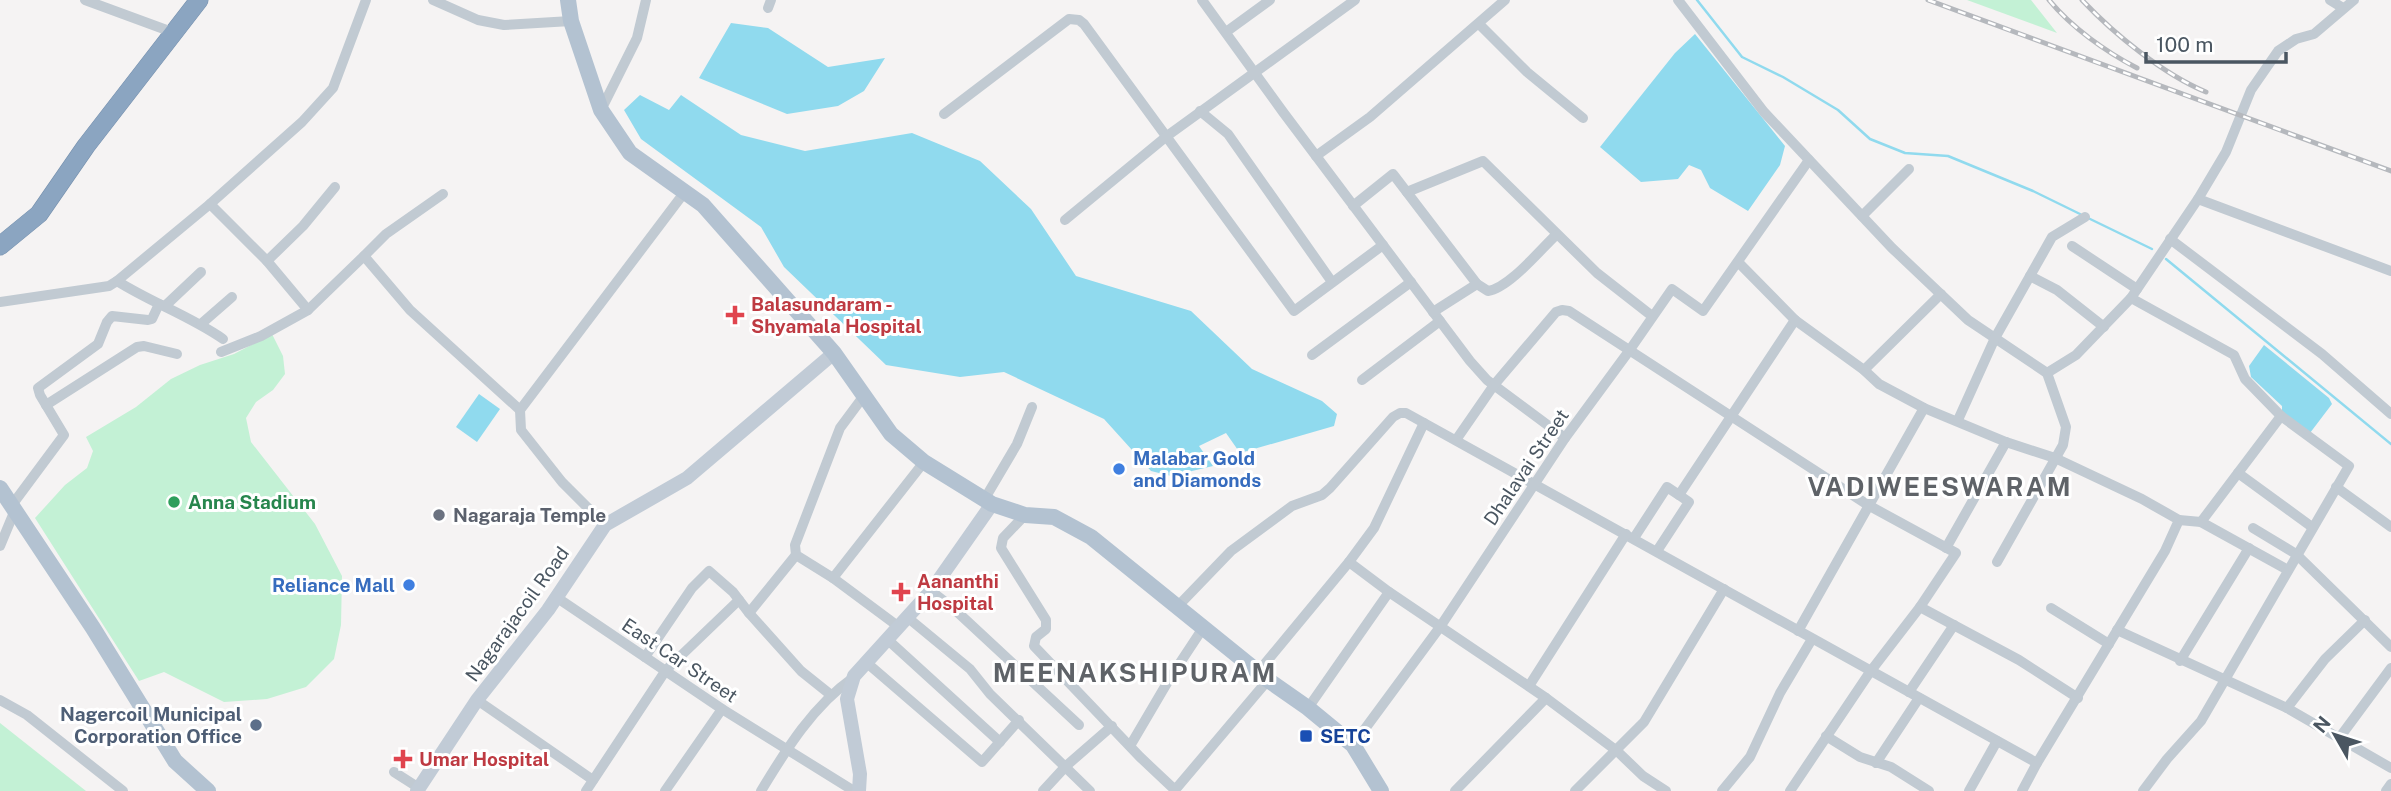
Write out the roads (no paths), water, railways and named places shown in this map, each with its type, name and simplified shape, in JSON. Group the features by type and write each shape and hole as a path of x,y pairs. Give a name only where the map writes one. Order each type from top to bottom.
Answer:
{"highway":[{"path":"0,246 38,214 199,0"}],"main road":[{"path":"568,0 571,21 601,110 630,153 703,205 834,353 891,433 924,462 988,502 1025,514 1054,517 1091,537 1353,745 1381,791"},
{"path":"0,488 93,628 175,761 208,791"}],"street":[{"path":"0,302 109,286 117,281 210,204 302,122 333,88 366,0"},
{"path":"432,0 478,20 504,25 571,21"},
{"path":"601,110 637,38 646,0"},
{"path":"1202,0 1470,361 1494,385 1566,438"},
{"path":"1226,32 1270,0"},
{"path":"1065,220 1167,136 1355,0"},
{"path":"1316,156 1370,117 1505,0"},
{"path":"1678,0 1764,112 1862,216 1968,320 2048,373 2066,426 2063,445 1997,562"},
{"path":"2330,0 2343,8"},
{"path":"2048,373 2076,355 2134,294 2199,199 2226,152 2251,90 2278,51 2296,39 2314,34 2354,0"},
{"path":"92,1 173,32"},
{"path":"944,114 1069,19 1074,18 1084,24 1294,311 1382,245"},
{"path":"1479,24 1527,72 1583,118"},
{"path":"1200,111 1228,134 1332,282"},
{"path":"1809,160 1738,262 1795,320 1879,384 1924,408 2006,442 2055,458 2142,499 2179,520 2201,522 2288,570"},
{"path":"1407,192 1483,161 1556,235 1615,289 1653,316"},
{"path":"1862,216 1909,169"},
{"path":"1353,206 1393,174 1476,284 1483,289 1495,290 1556,235"},
{"path":"267,261 303,226 335,187"},
{"path":"605,525 562,482 521,430 520,410 684,193"},
{"path":"221,352 261,336 308,310 386,234 443,194"},
{"path":"2199,199 2391,271"},
{"path":"210,204 267,261 308,310"},
{"path":"1958,420 1995,338 2052,237 2085,217"},
{"path":"2170,239 2322,354 2391,414"},
{"path":"2072,246 2134,294 2234,355 2245,379 2281,416 2349,466 2226,681 2201,720 2143,791"},
{"path":"364,256 410,310 520,410"},
{"name":"Dhalavai Street","path":"1353,745 1440,626 1535,482 1672,289 1703,311 1738,262"},
{"path":"0,546 14,507 64,435 38,388 98,344 110,318 116,315 152,319 162,305 201,272"},
{"path":"2030,276 2057,290 2104,327"},
{"path":"117,281 201,324 223,339"},
{"path":"1312,355 1411,282"},
{"path":"1362,380 1476,284"},
{"path":"1864,370 1941,294"},
{"path":"201,324 232,297"},
{"path":"1456,440 1494,385 1556,312 1569,311 1868,505 1956,553 1920,607 1870,672 1790,791"},
{"path":"1679,495 1795,320"},
{"path":"46,405 137,347 144,346 177,354"},
{"name":"Nagarajacoil Road","path":"418,789 477,700 556,597 605,525 687,478 834,353"},
{"path":"863,397 835,438 798,532 794,545 796,555 903,622 970,669 990,694 1020,720 1090,791"},
{"path":"761,791 816,710 867,663 931,591 988,502 1032,408"},
{"path":"1798,631 1924,408"},
{"path":"1178,606 1231,551 1292,506 1322,495 1331,488 1396,414 1406,413 1535,482 1870,672 2037,763"},
{"path":"2201,522 2281,416"},
{"path":"1025,514 1003,538 1001,548 1046,620 1046,629 1036,637 1034,646 1175,790 1374,528 1424,423"},
{"path":"1946,548 2006,442"},
{"path":"833,578 924,462"},
{"path":"2238,472 2312,527"},
{"path":"1529,686 1630,536 1667,487 1689,502 1657,551"},
{"path":"2336,487 2391,527"},
{"path":"2022,791 2165,551 2179,520"},
{"path":"2253,528 2296,555 2391,646"},
{"path":"2180,661 2249,548"},
{"path":"749,612 796,555"},
{"path":"1349,562 1546,698 1617,751 1643,776 1666,791"},
{"path":"645,657 692,588 709,571 739,600 801,671 831,695"},
{"path":"1576,791 1644,722 1724,589"},
{"path":"931,591 953,608 1079,726"},
{"path":"1308,708 1389,592"},
{"name":"East Car Street","path":"556,597 722,709 856,791"},
{"path":"586,791 666,670 739,600"},
{"path":"1920,607 2019,660 2078,698"},
{"path":"2051,608 2109,644"},
{"path":"2287,708 2325,659 2365,620"},
{"path":"1909,692 1954,625"},
{"path":"1130,746 1203,628"},
{"path":"2117,630 2287,708 2391,768"},
{"path":"1723,791 1749,757 1780,693 1812,639"},
{"path":"888,640 1000,742"},
{"path":"867,663 982,762 1020,720"},
{"path":"2340,737 2391,668"},
{"path":"854,676 847,699 860,774 856,791"},
{"path":"1455,791 1546,698"},
{"path":"1876,763 1919,698"},
{"path":"0,700 27,715 123,791"},
{"path":"477,700 593,780"},
{"path":"665,791 722,709"},
{"path":"1043,791 1066,765 1112,726"},
{"path":"1826,736 1860,757 1891,767 1930,791"},
{"path":"1969,791 1997,741"},
{"path":"394,772 418,789"},
{"path":"2385,791 2391,785"}],"water":[{"path":"731,23 768,28 828,67 885,58 864,91 838,106 787,114 699,78"},
{"path":"1695,34 1785,146 1780,165 1748,211 1710,188 1701,170 1689,165 1678,179 1641,182 1600,147 1675,53"},
{"path":"640,95 669,110 681,95 741,135 805,151 912,133 980,161 1031,209 1076,276 1191,311 1252,369 1322,401 1337,414 1334,426 1240,453 1226,433 1199,446 1213,466 1171,476 1151,471 1104,419 1004,372 960,377 886,365 784,267 761,227 641,139 624,110"},
{"path":"2264,345 2329,398 2332,404 2310,433 2282,412 2282,406 2251,377 2249,366"},
{"path":"479,394 500,409 477,442 456,427"}],"waterway":[{"path":"1697,0 1742,57 1783,77 1838,110 1870,139 1905,153 1948,156 2033,191 2080,214"},
{"path":"2086,217 2152,249"},
{"path":"2166,259 2391,444"}],"railway":[{"path":"1928,0 2391,171"},
{"path":"2049,0 2090,38 2137,68"},
{"path":"2082,0 2140,52 2173,75 2206,92"}],"place":[{"name":"Balasundaram - Shyamala Hospital","path":"735,315"},
{"name":"Malabar Gold and Diamonds","path":"1119,469"},
{"name":"Anna Stadium","path":"174,502"},
{"name":"Nagaraja Temple","path":"439,515"},
{"name":"Reliance Mall","path":"409,585"},
{"name":"Aananthi Hospital","path":"901,592"},
{"name":"Nagercoil Municipal Corporation Office","path":"256,725"},
{"name":"SETC","path":"1306,736"},
{"name":"Umar Hospital","path":"403,759"}],"district":[{"name":"VADIWEESWARAM","path":"1940,487"},
{"name":"MEENAKSHIPURAM","path":"1135,673"}]}
